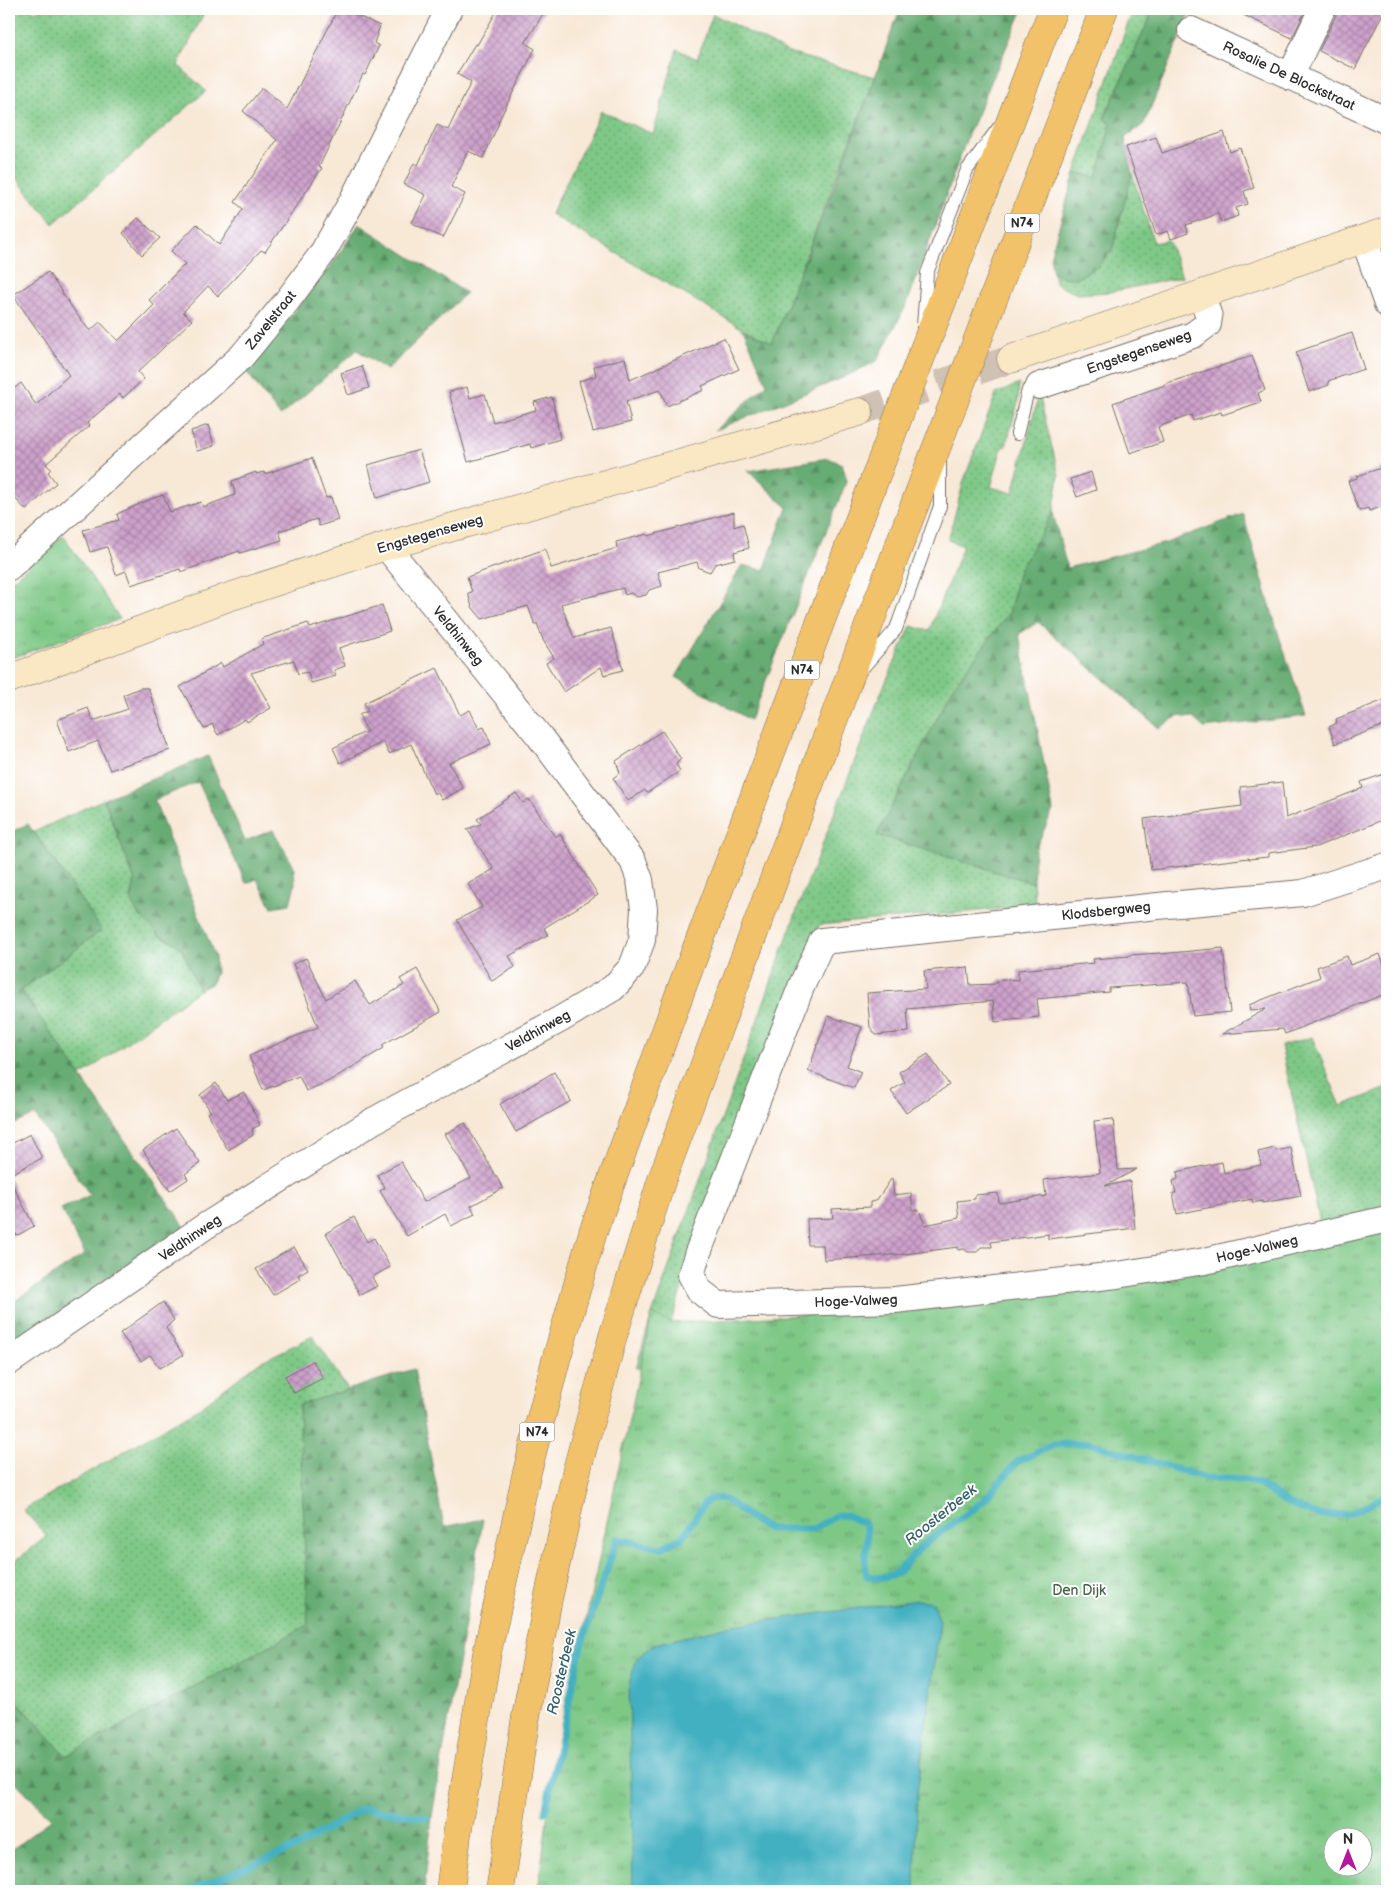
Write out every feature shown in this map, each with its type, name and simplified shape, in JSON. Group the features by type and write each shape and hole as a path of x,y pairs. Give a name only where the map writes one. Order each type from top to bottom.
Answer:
{"highway":[{"name":"N74","path":"450,1891 457,1834 489,1644 526,1476 556,1360 593,1232 682,986 1052,9"},
{"name":"N74","path":"500,1891 525,1722 548,1599 576,1473 613,1336 662,1179 940,438 1104,9"}],"street":[{"name":"Zavelstraat","path":"9,567 242,356 287,301 322,254 350,205 449,9"},
{"path":"1290,77 1322,9"},
{"name":"Rosalie De Blockstraat","path":"1191,30 1387,121"},
{"path":"1011,359 1376,235 1387,304"},
{"name":"Engstegenseweg","path":"1039,386 1193,335 1208,324 1209,317 1202,295"},
{"name":"Engstegenseweg","path":"9,678 226,598 386,546 859,412"},
{"name":"Veldhinweg","path":"9,1362 213,1222 373,1122 552,1024 612,988 632,967 642,940 644,909 640,880 633,861 540,737 386,546"},
{"name":"Klodsbergweg","path":"822,941 1303,893 1387,866"},
{"name":"Hoge-Valweg","path":"822,941 800,987 700,1246 691,1275 700,1291 718,1305 896,1300 1117,1275 1205,1261 1387,1219"}],"lane":[{"path":"1018,434 1028,390 1039,386"}],"green space":[{"path":"9,9 32,9 35,12 39,9 206,9 178,65 206,91 53,224 9,169"},
{"path":"900,9 1023,9 968,135 907,304 877,361 840,379 715,430 767,384 743,329 772,343 835,185"},
{"path":"1133,9 1154,9 1104,118 1111,123 1097,177 1075,173"},
{"path":"1154,9 1191,10 1144,124 1125,138 1132,173 1112,251 1098,266 1078,278 1066,278 1053,273 1050,257 1075,173 1097,177 1111,124 1104,119"},
{"path":"713,14 789,53 875,77 772,344 743,329 551,214 601,111 653,134 677,49 697,59"},
{"path":"1132,173 1154,243 1168,240 1182,277 1110,292 1077,294 1063,288 1055,282 1053,273 1066,278 1112,251"},
{"path":"359,224 466,293 387,370 357,350 280,416 243,367 297,308 337,257"},
{"path":"1019,384 1018,402 1006,446 1002,447 991,487 1013,493 1039,394 1059,476 1053,513 1019,570 1010,611 954,686 877,835 1033,883 1036,906 819,925 689,1265 671,1323 906,1312 1086,1291 1225,1272 1387,1230 1387,1486 1372,1475 1356,1452 1327,1432 1300,1436 1236,1455 1213,1482 1148,1448 1126,1443 1105,1442 1083,1445 1041,1459 1023,1471 1009,1486 999,1503 1025,1522 1091,1556 1082,1576 1097,1587 1105,1612 1118,1637 1109,1652 1128,1662 1197,1680 1199,1754 1152,1753 1156,1863 1073,1869 1065,1799 1032,1800 1028,1877 996,1880 989,1642 950,1622 943,1891 915,1891 917,1795 940,1622 933,1602 918,1600 733,1625 655,1644 637,1658 629,1684 633,1891 589,1891 602,1731 613,1657 688,1534 705,1492 736,1487 759,1517 815,1523 873,1517 893,1456 865,1375 780,1394 776,1377 764,1368 636,1368 652,1314 794,918 880,695 911,626 929,631 963,546 948,540 964,480 996,394"},
{"path":"828,458 842,464 847,480 750,720 676,677 742,565 764,570 787,507 748,471"},
{"path":"1053,513 1067,568 1166,543 1243,514 1279,636 1306,716 1204,728 1193,718 1178,716 1159,728 1038,622 1019,634 1053,810 1035,850 1033,883 877,835 954,686 1010,611 1019,570"},
{"path":"63,535 120,619 9,659 9,583"},
{"path":"208,756 245,841 273,830 294,867 295,884 290,904 272,907 257,879 246,883 198,782 154,800 215,957 216,973 211,984 199,990 182,949 172,941 160,936 137,913 131,898 135,881 104,799"},
{"path":"104,799 135,881 131,898 159,936 172,941 182,949 199,990 81,1076 21,990 102,930 34,832"},
{"path":"28,824 102,930 21,990 185,1227 9,1347 9,1305 85,1254 61,1209 90,1195 35,1115 9,1127 9,833"},
{"path":"1312,1037 1341,1106 1387,1088 1387,1210 1321,1227 1281,1046"},
{"name":"Den Dijk","path":"1387,1229 1387,1891 538,1891 553,1772 652,1314 671,1323 900,1309"},
{"path":"313,1336 348,1390 299,1406 308,1625 66,1756 9,1692 9,1566 47,1536 23,1510 202,1406 258,1363"},
{"path":"414,1369 444,1527 483,1519 432,1816 424,1891 9,1891 9,1852 51,1819 9,1775 9,1692 66,1756 308,1625 299,1405"}],"water":[{"path":"918,1600 933,1602 940,1621 917,1794 915,1891 633,1891 629,1684 637,1658 655,1644 733,1625"}],"building":[{"path":"338,9 343,9 380,26 374,43 379,46 365,75 363,74 319,167 322,168 265,252 261,250 218,296 208,286 183,312 192,320 138,372 144,379 123,398 120,394 87,423 89,426 46,464 51,469 48,472 56,483 26,510 9,492 9,393 21,383 36,405 69,375 13,295 48,272 90,331 100,322 118,341 154,305 149,300 185,264 171,251 197,224 219,245 243,209 235,202 277,140 243,111 262,88 287,109"},
{"path":"498,9 546,9 525,43 535,49 498,122 483,158 468,151 451,187 465,194 443,238 412,223 426,195 404,184 414,163 418,165 437,125 448,130 471,82 457,74"},
{"path":"1231,9 1306,9 1292,38"},
{"path":"1337,9 1385,9 1355,69 1319,51"},
{"path":"1224,132 1230,152 1240,148 1254,188 1244,191 1248,204 1236,208 1238,216 1221,222 1218,214 1186,225 1188,233 1171,239 1168,231 1156,235 1126,147 1156,137 1162,153"},
{"path":"138,218 160,238 142,255 123,233"},
{"path":"1352,333 1364,369 1328,381 1329,385 1309,392 1296,352"},
{"path":"724,338 739,369 702,386 704,390 667,406 660,390 626,401 631,422 593,432 579,381 596,376 594,366 625,358 630,380"},
{"path":"1252,356 1265,390 1258,393 1261,402 1222,415 1221,412 1193,421 1191,415 1158,427 1163,442 1130,453 1113,403 1164,384"},
{"path":"362,366 369,388 348,395 341,373"},
{"path":"467,387 470,398 485,394 493,422 536,410 534,402 552,397 560,439 531,448 530,444 468,462 449,392"},
{"path":"208,425 214,446 197,451 191,431"},
{"path":"419,450 429,482 377,498 368,465"},
{"path":"312,458 326,498 331,497 338,520 319,526 317,519 279,531 282,540 240,553 239,551 181,572 180,569 131,585 126,571 116,575 107,547 90,552 83,530 119,520 117,514 151,499 163,495 170,512 201,502 203,507 235,495 232,481 256,472 256,474 264,472 265,474"},
{"path":"1387,466 1387,505 1369,511 1368,508 1359,511 1348,481"},
{"path":"1091,472 1096,490 1077,497 1070,479"},
{"path":"734,512 734,527 743,524 749,548 734,552 735,559 715,564 710,572 699,568 697,562 658,572 662,586 649,590 646,595 637,597 631,593 625,595 623,588 561,604 574,638 611,628 623,670 604,675 601,667 564,692 546,663 554,658 543,640 537,623 535,625 528,606 482,619 472,607 468,593 472,592 467,577 545,549 551,568 617,548 616,542 647,534 648,536"},
{"path":"382,605 390,631 339,648 345,666 334,670 336,676 311,683 308,672 298,674 294,660 251,673 271,708 247,722 245,719 218,735 212,724 204,729 180,687 221,663 223,667 263,644 261,639 308,623 310,628"},
{"path":"437,668 460,715 470,710 479,729 484,727 491,744 449,763 463,788 442,800 437,792 434,794 411,744 389,754 383,742 340,763 333,748 367,731 359,715 368,711 364,703"},
{"path":"140,688 148,688 170,750 110,770 98,741 69,752 57,720 88,708 93,721 128,709 123,695"},
{"path":"1387,699 1387,724 1335,744 1329,727 1337,723 1336,719"},
{"path":"662,731 681,759 676,764 680,771 647,793 645,790 628,801 613,778 620,773 616,761"},
{"path":"1387,773 1387,818 1358,830 1316,847 1268,853 1268,857 1151,870 1144,819 1242,806 1240,787 1282,782 1286,818 1363,788 1361,782"},
{"path":"516,793 523,803 529,799 555,837 560,834 598,895 544,928 548,935 509,956 515,967 492,981 457,920 482,907 468,884 494,869 467,829 481,824 477,819"},
{"path":"1223,948 1230,1012 1193,1016 1188,982 1109,988 1109,992 1037,999 1039,1017 995,1022 993,1001 907,1009 909,1032 876,1035 870,1027 867,993 926,989 924,971 968,967 970,985 995,984 1001,979 1018,980 1018,970 1094,963 1093,959 1129,955"},
{"path":"1380,954 1387,974 1387,993 1285,1034 1283,1029 1222,1034 1266,1009 1250,1010 1249,1005 1320,977 1317,967 1347,956 1350,965"},
{"path":"306,958 326,999 355,981 370,1005 404,985 400,979 417,969 441,1012 382,1045 384,1048 329,1081 306,1091 299,1076 263,1090 249,1056 318,1027 293,964"},
{"path":"828,1016 862,1027 847,1066 861,1072 854,1088 808,1071"},
{"path":"928,1054 949,1085 906,1113 891,1091 905,1082 899,1072"},
{"path":"554,1072 571,1101 516,1132 500,1104"},
{"path":"216,1083 227,1100 244,1092 260,1125 252,1129 253,1135 228,1150 207,1113 211,1112 200,1095"},
{"path":"1113,1119 1118,1170 1137,1169 1105,1186 1130,1181 1135,1228 1048,1239 1048,1234 991,1242 992,1247 981,1247 977,1252 968,1252 964,1249 958,1250 958,1247 905,1254 824,1260 823,1245 808,1245 807,1219 833,1218 832,1209 870,1207 870,1202 876,1201 892,1178 894,1195 911,1193 913,1210 919,1210 925,1225 959,1218 957,1201 975,1199 975,1195 998,1193 999,1203 1046,1196 1044,1180 1100,1173 1094,1121"},
{"path":"465,1123 503,1188 471,1206 475,1214 451,1226 445,1214 407,1236 380,1191 385,1188 377,1175 401,1162 424,1202 471,1178 445,1134"},
{"path":"176,1128 200,1163 185,1174 188,1179 170,1191 143,1150"},
{"path":"30,1134 42,1158 9,1175 9,1145"},
{"path":"1275,1148 1276,1151 1291,1148 1301,1196 1262,1203 1262,1201 1253,1203 1252,1199 1177,1214 1173,1193 1176,1193 1173,1181 1178,1179 1177,1172 1222,1162 1224,1173 1261,1165 1258,1152"},
{"path":"9,1178 34,1226 9,1238"},
{"path":"354,1217 367,1242 374,1238 390,1267 372,1277 377,1286 360,1295 326,1233"},
{"path":"294,1247 308,1269 298,1275 300,1279 273,1295 256,1269"},
{"path":"163,1302 174,1320 166,1328 183,1355 160,1368 150,1355 141,1361 120,1333"},
{"path":"313,1361 323,1378 294,1393 285,1376"}],"waterway":[{"name":"Roosterbeek","path":"545,1812 581,1646 617,1539 661,1548 682,1538 704,1504 710,1499 719,1498 728,1501 757,1523 769,1529 813,1529 838,1515 848,1516 865,1524 867,1532 865,1569 867,1576 877,1578 896,1574 925,1543 985,1499 1017,1462 1053,1445 1090,1443 1206,1478 1246,1480 1259,1484 1288,1504 1317,1515 1350,1514 1387,1495"},
{"name":"Roosterbeek","path":"189,1891 297,1847 363,1808 426,1818"}],"tunnel":[{"path":"859,412 1011,359"}]}
